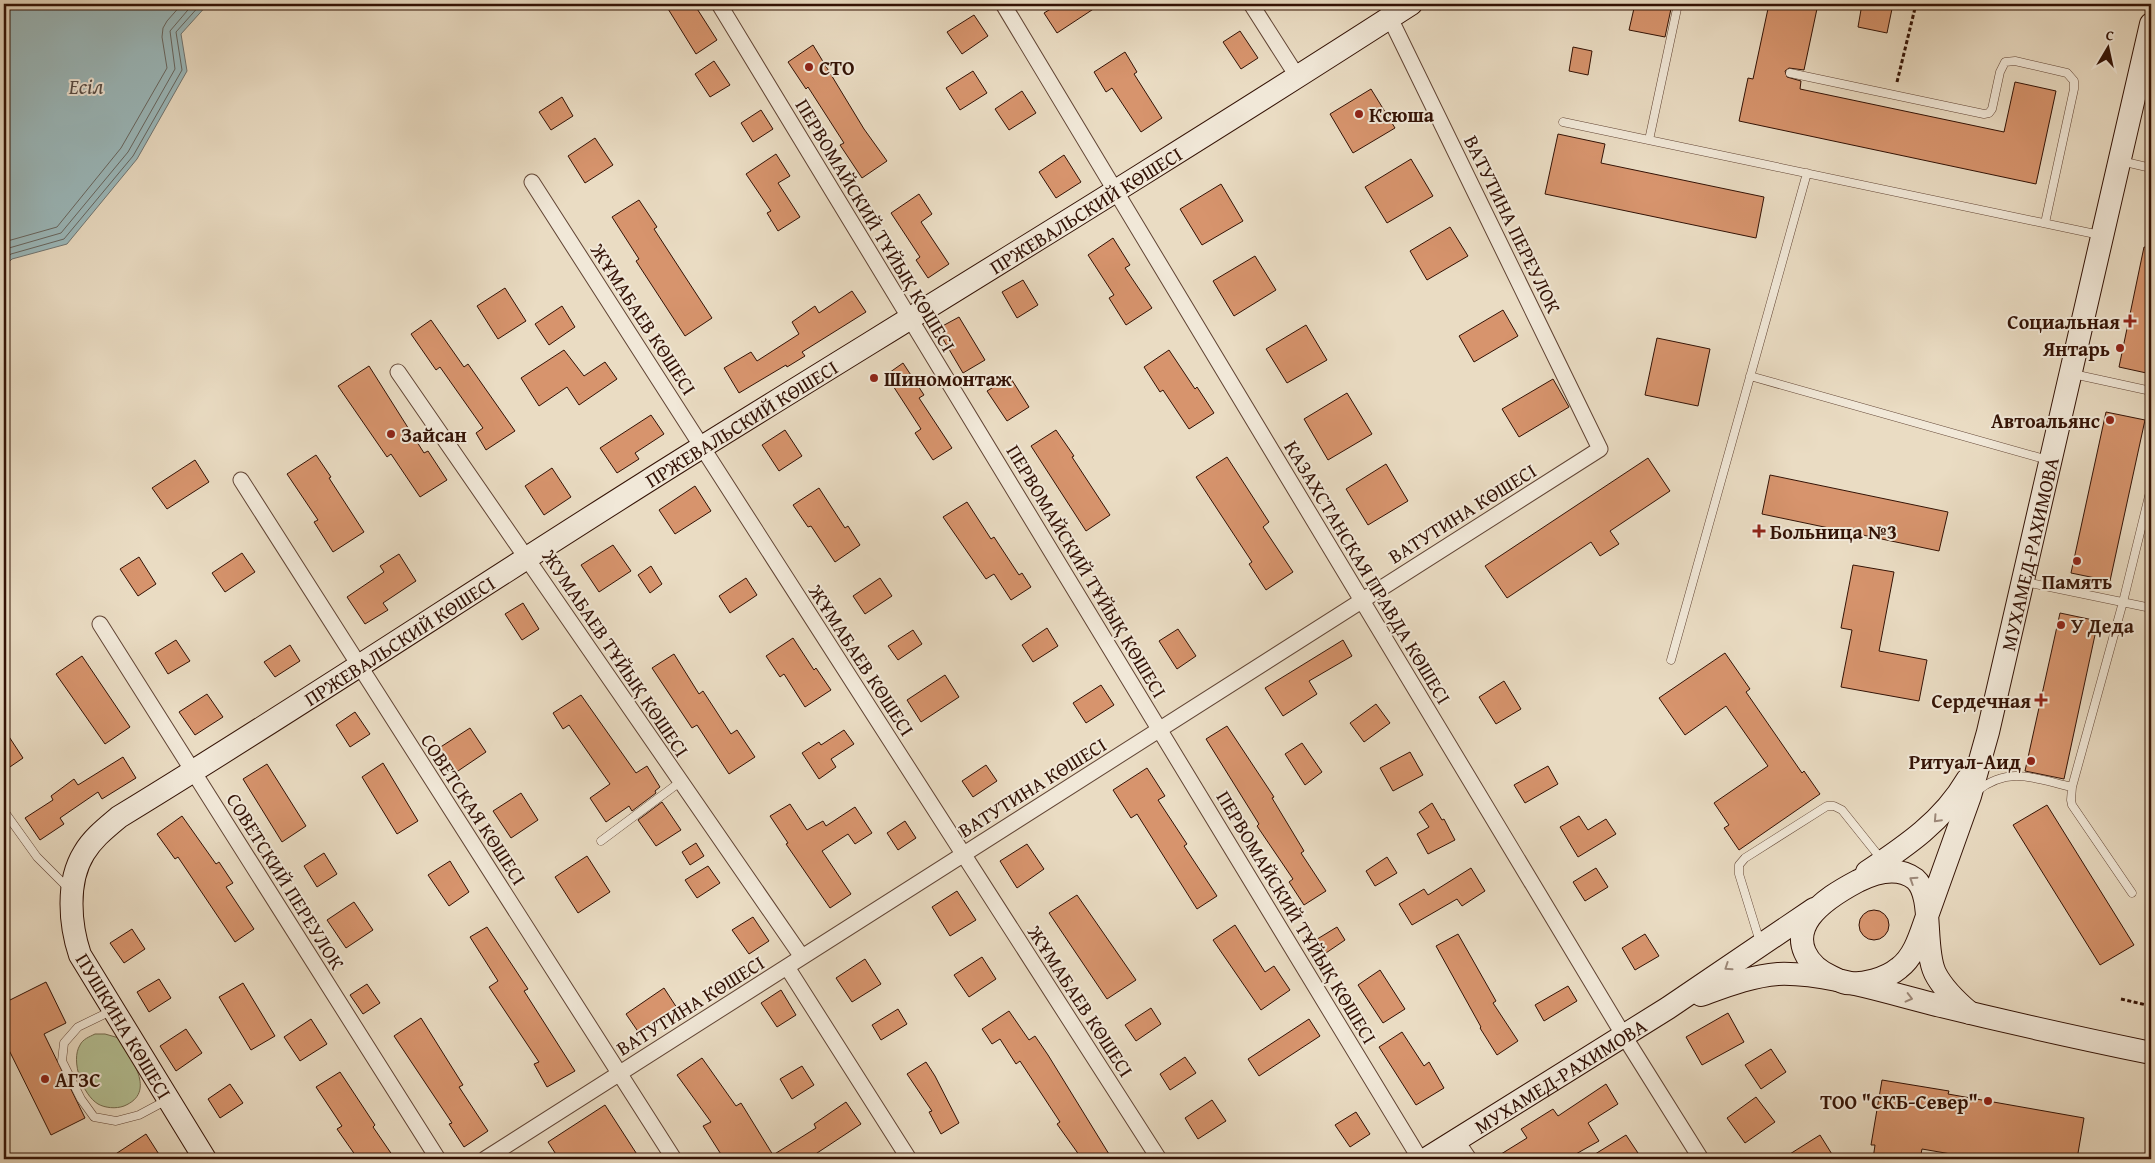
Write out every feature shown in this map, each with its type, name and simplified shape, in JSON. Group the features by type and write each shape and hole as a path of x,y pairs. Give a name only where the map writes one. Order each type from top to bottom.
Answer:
{"street":[{"name":"ПЕРВОМАЙСКИЙ ТҰЙЫҚ КӨШЕСІ","path":"719,4 1420,1159"},
{"name":"КАЗАХСТАНСКАЯ ПРАВДА КӨШЕСІ","path":"1003,4 1624,1036 1701,1159"},
{"path":"1251,4 1297,76"},
{"name":"ПРЖЕВАЛЬСКИЙ КӨШЕСІ","path":"82,855 98,835 119,817 360,667 526,558 702,447 911,320 1412,4"},
{"name":"ВАТУТИНА ПЕРЕУЛОК","path":"1390,18 1600,449"},
{"name":"МУХАМЕД-РАХИМОВА","path":"1988,732 2151,24"},
{"name":"ЖҰМАБАЕВ КӨШЕСІ","path":"532,182 1159,1159"},
{"name":"ЖУМАБАЕВ ТҰЙЫҚ КӨШЕСІ","path":"398,372 802,957"},
{"name":"ВАТУТИНА КӨШЕСІ","path":"485,1159 1600,449"},
{"name":"СОВЕТСКАЯ КӨШЕСІ","path":"240,480 674,1159"},
{"name":"СОВЕТСКИЙ ПЕРЕУЛОК","path":"100,624 438,1159"},
{"path":"1970,1013 1954,999 1935,973 1930,956 1926,919 1925,893 1922,886 1914,878 1902,873 1888,871 1871,874 1841,890 1810,918 1803,933 1802,942 1807,960 1814,967 1845,983 1879,979 1901,967 1916,944 1926,919 1970,796 1988,732"},
{"path":"1668,1008 1883,861 1929,827 1959,793 1970,774 1988,732"},
{"name":"ПУШКИНА КӨШЕСІ","path":"82,855 75,876 72,922 74,940 80,956 205,1159"},
{"path":"786,967 909,1159"},
{"path":"1668,1008 1732,984 1767,975 1797,975 1845,983 2007,1022 2151,1053"},
{"name":"МУХАМЕД-РАХИМОВА","path":"1426,1159 1668,1008"},
{"path":"1456,1140 1469,1159"}],"lane":[{"path":"1648,140 1678,4"},
{"path":"1790,73 1984,114 1989,113 1992,109 2000,72 2005,62 2015,62 2070,75 2074,81 2074,89 2044,223"},
{"path":"1563,122 2102,236"},
{"path":"2119,160 2151,168"},
{"path":"1671,660 1807,173"},
{"path":"2071,374 2151,391"},
{"path":"1750,376 2050,460"},
{"path":"2132,893 2072,805 2071,800 2072,787 2123,602 2151,488"},
{"path":"2023,581 2151,608"},
{"path":"1970,796 1993,780 2010,775 2072,787"},
{"path":"601,841 680,782"},
{"path":"1761,945 1739,874 1739,865 1745,858 1827,806 1834,806 1842,810 1883,861"},
{"path":"4,811 37,857 52,874 73,892"},
{"path":"113,1010 78,1027 64,1043 62,1061 81,1099 94,1117 116,1121 139,1115 168,1099"}],"path":[{"path":"1894,94 1916,4"},
{"path":"2121,999 2151,1006"}],"green space":[{"path":"95,1034 105,1034 119,1038 138,1074 139,1092 134,1100 124,1106 111,1108 98,1104 83,1086 77,1068 77,1052 86,1038"}],"water":[{"name":"Есіл","path":"4,4 208,4 181,34 187,71 137,159 67,244 12,259 4,267"}],"building":[{"path":"665,4 694,4 717,40 696,54"},
{"path":"1059,4 1101,4 1057,33 1044,13"},
{"path":"1635,4 1672,4 1665,37 1629,30"},
{"path":"1769,4 1818,4 1804,70 1789,68 1785,71 1787,77 1801,81 1800,89 2004,132 2015,82 2056,91 2036,184 1739,121 1748,78 1753,79"},
{"path":"1862,4 1893,4 1887,33 1858,27"},
{"path":"974,15 988,36 962,54 947,32"},
{"path":"1240,31 1258,58 1241,69 1223,42"},
{"path":"813,45 864,129 887,161 862,178 840,145 844,143 808,87 806,89 788,62"},
{"path":"1573,47 1592,51 1588,75 1569,71"},
{"path":"1125,52 1137,72 1134,74 1162,118 1141,132 1112,88 1106,92 1094,72"},
{"path":"714,61 730,85 710,97 695,74"},
{"path":"973,71 987,93 960,110 946,88"},
{"path":"1371,89 1395,128 1353,153 1330,114"},
{"path":"1022,91 1036,113 1009,130 995,109"},
{"path":"562,97 573,116 551,130 539,112"},
{"path":"761,110 773,129 753,142 741,123"},
{"path":"1558,134 1605,144 1601,163 1764,197 1756,238 1545,194"},
{"path":"595,138 613,165 585,183 568,156"},
{"path":"776,154 790,176 778,183 800,217 778,231 767,213 771,211 746,174"},
{"path":"1064,155 1081,182 1056,198 1039,172"},
{"path":"1411,159 1433,196 1387,223 1365,187"},
{"path":"1221,184 1243,221 1202,245 1180,209"},
{"path":"919,194 932,214 921,222 949,264 928,278 916,260 920,257 891,213"},
{"path":"639,200 657,227 654,229 712,318 685,336 636,261 639,259 612,217"},
{"path":"1450,227 1468,256 1427,280 1410,251"},
{"path":"1113,238 1130,265 1125,268 1152,308 1126,325 1109,298 1114,295 1088,255"},
{"path":"2144,247 2151,248 2151,374 2119,367"},
{"path":"1255,256 1276,290 1234,316 1213,281"},
{"path":"1023,280 1038,305 1017,318 1002,292"},
{"path":"505,288 526,321 498,339 477,306"},
{"path":"852,291 866,312 802,352 805,356 739,393 724,368 751,352 757,361 799,334 792,322 815,306 819,313"},
{"path":"562,306 575,327 549,345 535,324"},
{"path":"1503,310 1518,336 1474,362 1459,336"},
{"path":"959,317 985,360 963,373 937,329"},
{"path":"431,320 464,367 468,364 515,431 486,450 476,433 483,428 440,367 436,370 411,334"},
{"path":"1306,325 1327,360 1287,383 1266,349"},
{"path":"1657,338 1710,349 1698,406 1645,395"},
{"path":"564,350 584,376 605,362 617,379 579,405 567,387 539,406 521,378"},
{"path":"1169,350 1195,389 1197,387 1214,413 1189,429 1163,390 1160,392 1144,367"},
{"path":"903,363 924,395 919,398 952,448 933,460 915,433 921,429 886,375"},
{"path":"369,366 424,453 428,451 447,480 420,497 391,454 387,457 338,386"},
{"path":"1010,377 1029,407 1007,421 987,391"},
{"path":"1553,379 1569,407 1519,437 1502,409"},
{"path":"1347,393 1372,434 1328,460 1304,419"},
{"path":"2106,412 2145,420 2110,581 2071,573"},
{"path":"651,415 664,434 635,453 639,459 617,473 600,448"},
{"path":"785,430 802,456 779,471 762,445"},
{"path":"1056,430 1110,515 1086,531 1031,446"},
{"path":"316,455 364,532 333,552 314,522 318,520 287,474"},
{"path":"1227,457 1269,522 1263,527 1293,572 1266,590 1249,564 1252,562 1196,477"},
{"path":"1648,458 1670,491 1610,531 1619,544 1600,556 1591,542 1507,598 1485,566"},
{"path":"195,460 209,482 167,509 152,488"},
{"path":"1386,464 1408,501 1368,525 1346,489"},
{"path":"552,468 571,497 544,515 525,486"},
{"path":"1770,475 1948,512 1939,551 1762,514"},
{"path":"695,486 711,511 675,534 659,510"},
{"path":"819,488 845,528 848,526 860,545 835,562 811,526 808,527 793,505"},
{"path":"967,502 991,539 994,537 1019,575 1022,573 1031,587 1011,600 994,574 986,579 943,517"},
{"path":"613,545 631,571 599,592 581,565"},
{"path":"242,553 255,572 225,592 212,573"},
{"path":"399,554 416,581 383,603 388,610 365,624 347,597 384,572 380,566"},
{"path":"139,557 156,584 138,596 120,569"},
{"path":"1853,565 1894,572 1879,651 1927,660 1919,701 1841,687 1852,630 1841,628"},
{"path":"651,566 662,584 650,593 638,575"},
{"path":"746,578 757,595 730,613 719,596"},
{"path":"880,578 892,596 865,614 853,596"},
{"path":"523,603 539,629 522,640 505,614"},
{"path":"2060,613 2098,621 2064,779 2025,771"},
{"path":"1047,628 1058,646 1033,662 1022,645"},
{"path":"1178,629 1196,656 1177,669 1159,641"},
{"path":"913,630 922,644 898,660 888,646"},
{"path":"793,638 814,670 816,668 831,690 805,707 784,674 780,677 766,656"},
{"path":"176,640 190,661 168,674 155,653"},
{"path":"1343,640 1352,656 1309,681 1317,694 1283,716 1265,688"},
{"path":"290,645 300,661 275,677 264,662"},
{"path":"1725,653 1750,689 1746,692 1802,773 1804,771 1820,794 1739,850 1724,828 1729,825 1714,803 1768,766 1726,706 1685,735 1659,698"},
{"path":"674,654 699,694 703,691 731,734 737,730 755,757 729,774 697,725 692,728 652,668"},
{"path":"82,656 130,727 105,744 56,674"},
{"path":"945,675 959,697 921,722 907,700"},
{"path":"1504,681 1521,709 1496,724 1479,697"},
{"path":"1101,685 1114,705 1086,723 1073,703"},
{"path":"207,694 223,717 195,735 179,712"},
{"path":"581,695 636,773 647,766 660,787 655,791 656,793 632,811 629,806 606,822 590,798 610,784 569,725 563,729 553,713"},
{"path":"1376,704 1390,723 1364,742 1350,723"},
{"path":"355,712 370,734 350,747 336,725"},
{"path":"1227,726 1274,797 1272,798 1304,851 1301,853 1326,891 1304,905 1289,882 1293,879 1257,826 1259,824 1206,739"},
{"path":"470,728 486,752 455,773 439,748"},
{"path":"4,729 23,758 4,771"},
{"path":"844,730 854,744 831,759 836,767 819,779 802,753 819,742 821,745"},
{"path":"1302,743 1322,772 1305,785 1285,754"},
{"path":"1410,752 1423,775 1393,791 1380,768"},
{"path":"123,757 136,778 102,799 98,792 60,818 64,824 40,840 25,818 53,800 51,796 74,779 78,785"},
{"path":"383,763 418,821 397,834 362,777"},
{"path":"267,764 306,826 282,842 243,779"},
{"path":"986,765 997,781 973,797 962,781"},
{"path":"1548,766 1558,784 1525,803 1514,785"},
{"path":"1147,768 1165,796 1158,800 1187,844 1184,846 1217,896 1197,909 1137,814 1131,818 1113,790"},
{"path":"521,793 538,820 511,838 493,811"},
{"path":"662,802 681,830 656,846 638,820"},
{"path":"1432,803 1442,820 1444,819 1455,840 1428,854 1417,834 1429,827 1419,812"},
{"path":"790,804 807,830 823,821 826,826 855,807 872,833 855,844 848,834 822,851 851,894 830,908 786,844 788,843 770,816"},
{"path":"2047,805 2134,945 2100,965 2013,825"},
{"path":"182,816 216,864 219,862 233,883 226,887 254,929 235,942 178,857 175,859 157,834"},
{"path":"1579,816 1588,830 1606,819 1616,834 1578,857 1560,827"},
{"path":"905,821 916,838 898,850 887,833"},
{"path":"696,843 704,856 690,865 682,852"},
{"path":"1027,844 1044,869 1017,888 1000,861"},
{"path":"324,853 337,874 317,887 304,866"},
{"path":"587,856 610,892 578,913 555,877"},
{"path":"1387,857 1397,873 1375,886 1366,871"},
{"path":"450,861 469,892 449,906 428,875"},
{"path":"708,866 720,883 697,898 685,880"},
{"path":"1471,868 1485,891 1462,906 1457,899 1412,925 1399,904 1424,889 1428,895"},
{"path":"1596,868 1608,887 1585,901 1573,882"},
{"path":"957,891 976,920 950,936 932,907"},
{"path":"1077,895 1136,980 1107,999 1049,913"},
{"path":"354,902 373,930 346,948 327,920"},
{"path":"1874,910 1885,914 1889,925 1885,936 1874,940 1863,936 1859,925 1863,914"},
{"path":"753,917 769,941 749,954 732,930"},
{"path":"1235,925 1265,972 1274,966 1290,990 1261,1010 1213,940"},
{"path":"487,927 528,989 524,991 575,1071 547,1087 534,1064 539,1062 489,987 498,981 470,937"},
{"path":"1337,927 1345,940 1323,955 1314,941"},
{"path":"132,929 145,949 124,963 110,943"},
{"path":"1458,934 1496,1001 1493,1003 1518,1041 1497,1055 1480,1028 1436,946"},
{"path":"1645,934 1659,956 1635,970 1622,948"},
{"path":"982,957 996,979 969,997 954,975"},
{"path":"865,959 881,984 852,1002 836,978"},
{"path":"1380,970 1405,1009 1383,1023 1358,985"},
{"path":"159,979 171,998 149,1012 137,992"},
{"name":"АГЗС","path":"46,982 66,1023 44,1034 85,1118 51,1135 4,1040 4,1003"},
{"path":"243,983 275,1036 251,1050 219,997"},
{"path":"367,984 380,1003 363,1014 350,995"},
{"path":"1568,986 1577,1001 1544,1021 1535,1005"},
{"path":"664,988 677,1008 639,1033 626,1014"},
{"path":"781,990 796,1015 777,1027 761,1003"},
{"path":"1151,1008 1161,1024 1136,1041 1125,1025"},
{"path":"898,1009 907,1024 881,1040 872,1025"},
{"path":"1009,1011 1029,1040 1035,1036 1112,1159 1082,1159 1057,1124 1060,1122 1020,1061 1016,1064 1000,1039 992,1044 982,1029"},
{"path":"1728,1013 1744,1042 1702,1065 1686,1037"},
{"path":"421,1018 463,1085 459,1087 488,1131 464,1147 449,1124 452,1123 394,1036"},
{"path":"311,1019 327,1044 300,1061 284,1037"},
{"path":"1309,1019 1320,1036 1259,1076 1248,1059"},
{"path":"186,1029 202,1053 176,1071 160,1046"},
{"path":"1402,1032 1424,1066 1429,1062 1444,1088 1416,1105 1379,1047"},
{"path":"1771,1049 1786,1072 1761,1089 1745,1065"},
{"path":"1185,1057 1196,1073 1170,1090 1160,1074"},
{"path":"702,1058 736,1106 741,1103 773,1155 816,1128 814,1124 846,1102 861,1124 808,1159 724,1159 703,1126 711,1122 677,1075"},
{"path":"926,1062 959,1123 941,1134 929,1112 932,1111 907,1074"},
{"path":"802,1066 814,1085 792,1099 780,1079"},
{"path":"340,1072 395,1159 358,1159 337,1129 342,1126 316,1087"},
{"path":"1882,1080 1949,1091 1948,1094 2084,1118 2077,1159 1980,1159 1922,1149 1920,1159 1873,1159 1875,1145 1871,1145"},
{"path":"230,1084 243,1103 220,1118 208,1099"},
{"path":"1606,1084 1618,1104 1588,1123 1599,1141 1567,1159 1493,1159 1527,1138 1521,1129 1553,1109 1558,1116"},
{"path":"1756,1097 1775,1122 1745,1143 1727,1118"},
{"path":"1212,1100 1226,1121 1198,1139 1185,1118"},
{"path":"605,1105 640,1159 559,1159 548,1142"},
{"path":"1356,1112 1370,1134 1350,1147 1335,1125"},
{"path":"146,1134 162,1159 108,1159"},
{"path":"1626,1135 1638,1153 1628,1159 1587,1159"},
{"path":"1820,1135 1835,1159 1782,1159"}],"place":[{"name":"СТО","path":"809,67"},
{"name":"Ксюша","path":"1359,114"},
{"name":"Социальная","path":"2130,321"},
{"name":"Янтарь","path":"2120,348"},
{"name":"Шиномонтаж","path":"874,378"},
{"name":"Автоальянс","path":"2110,420"},
{"name":"Зайсан","path":"391,434"},
{"name":"Больница №3","path":"1759,531"},
{"name":"Память","path":"2077,561"},
{"name":"У Деда","path":"2061,625"},
{"name":"Сердечная","path":"2041,700"},
{"name":"Ритуал-Аид","path":"2031,761"},
{"name":"АГЗС","path":"45,1079"},
{"name":"ТОО \"СКБ-Север\"","path":"1988,1101"}]}
